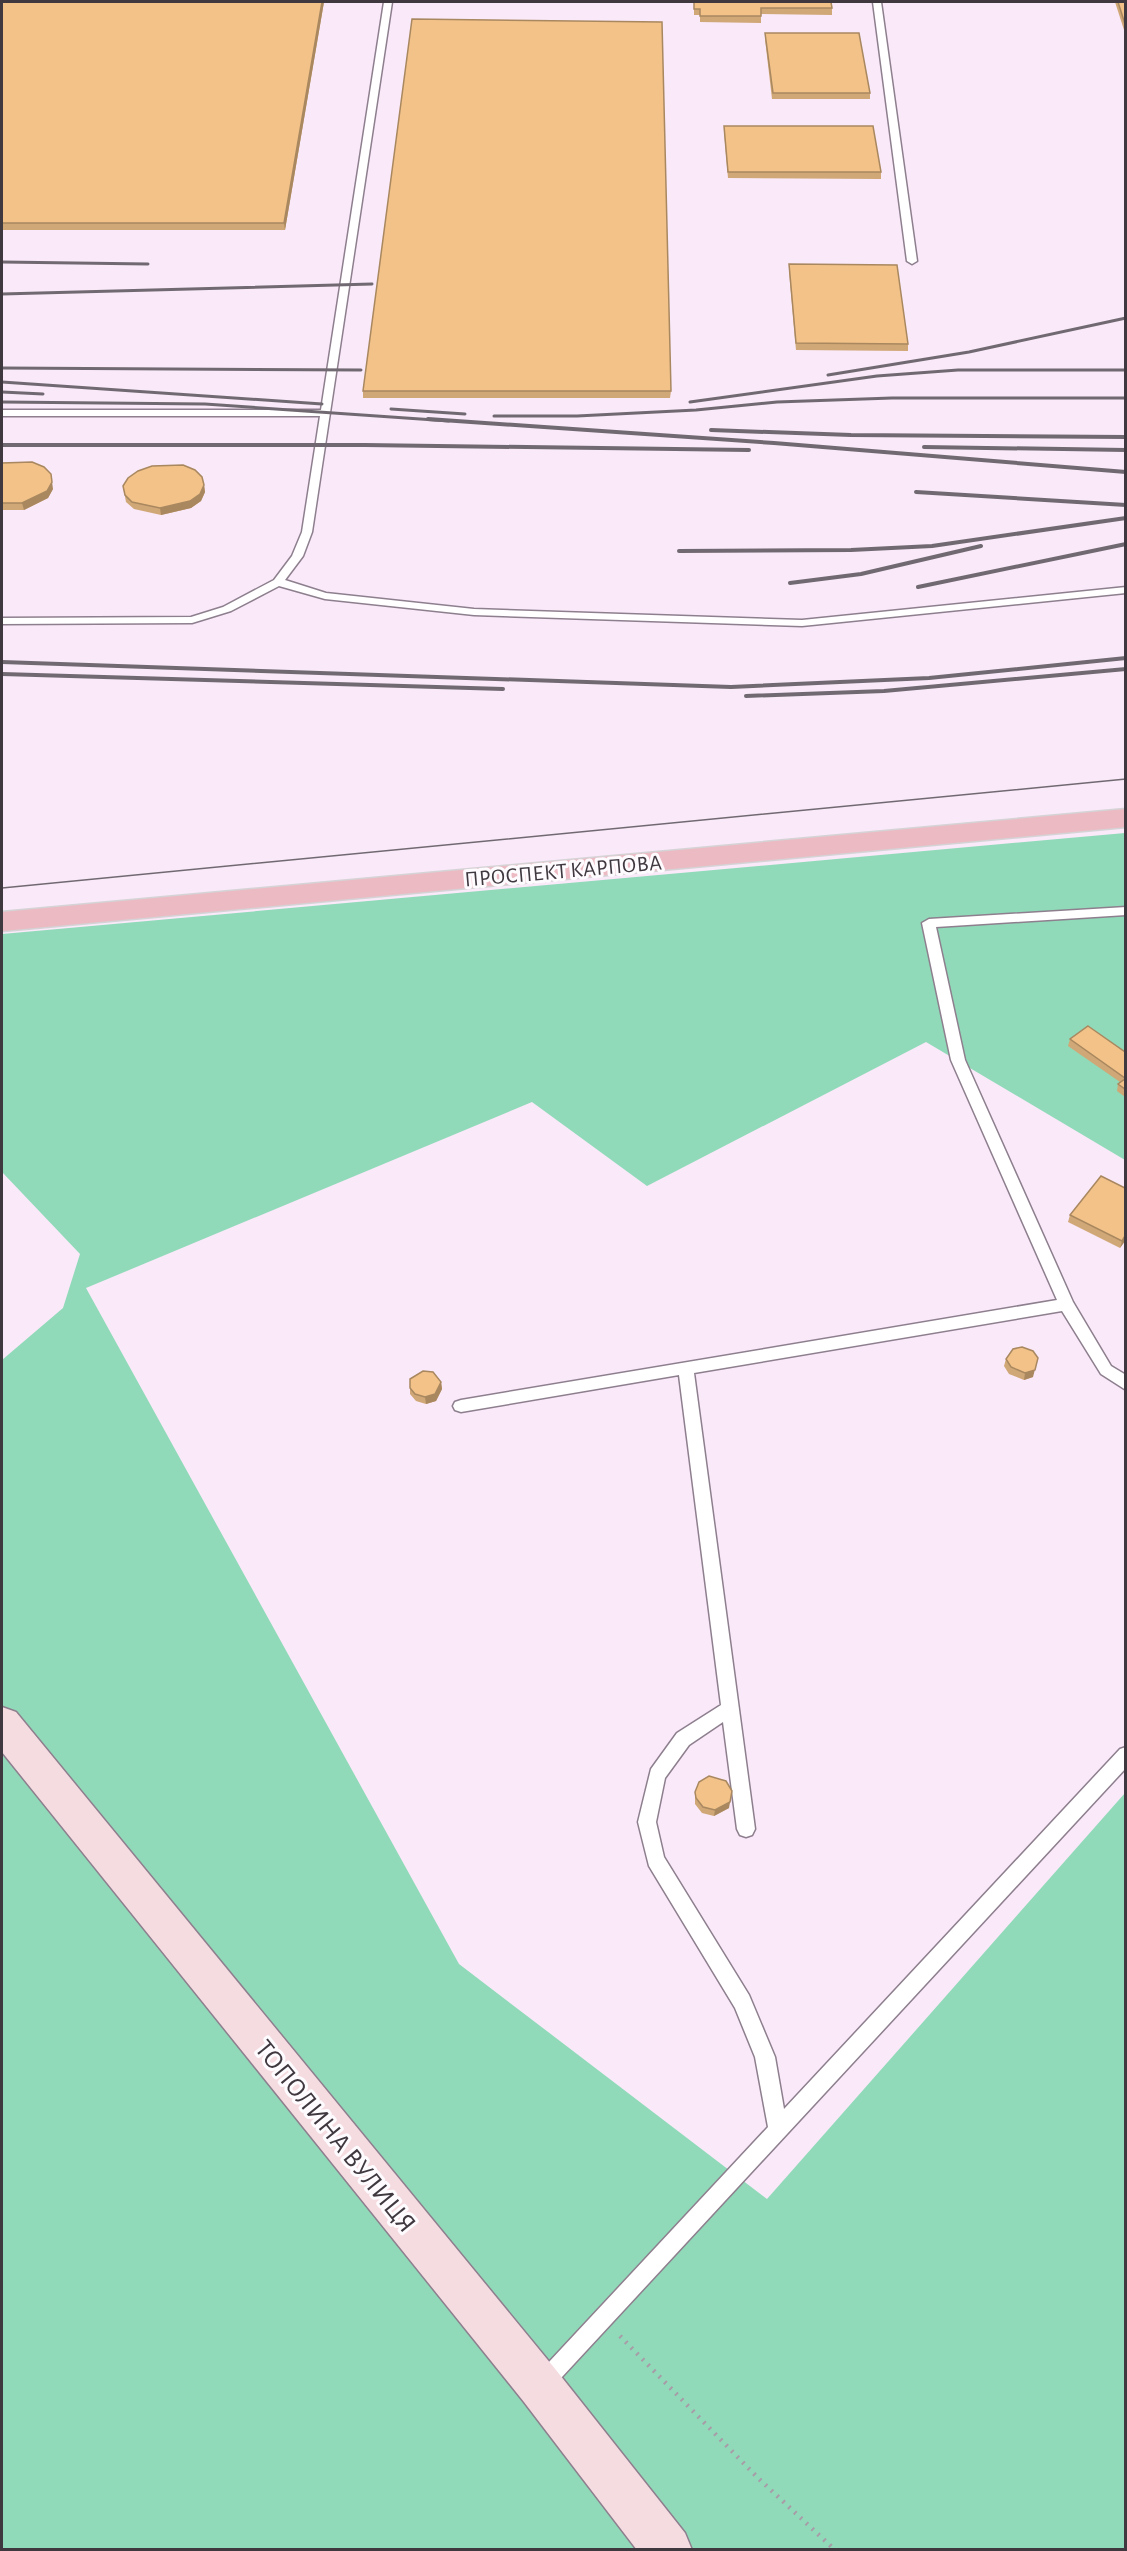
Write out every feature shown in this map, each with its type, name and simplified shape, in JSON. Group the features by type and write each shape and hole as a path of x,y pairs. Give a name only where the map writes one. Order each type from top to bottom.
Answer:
{"main road":[{"name":"ПРОСПЕКТ КАРПОВА","path":"2,922 1125,818"},
{"name":"ТОПОЛИНА ВУЛИЦЯ","path":"2,1724 540,2386 668,2550"}],"lane":[{"path":"2,621 192,620 227,609 278,582 297,556 307,532 388,2"},
{"path":"877,2 912,261"},
{"path":"2,414 325,413"},
{"path":"278,582 325,596 474,612 802,623 1125,590"},
{"path":"1125,911 929,923 958,1060 1066,1304 1106,1370 1125,1384"},
{"path":"461,1406 1066,1304"},
{"path":"686,1368 746,1829"},
{"path":"731,1708 683,1739 657,1775 647,1822 655,1860 742,2002 765,2057 778,2130"},
{"path":"540,2386 1125,1755"}],"path":[{"path":"603,2319 758,2478 835,2550"}],"green space":[{"path":"1125,833 1125,1160 926,1042 647,1186 532,1102 86,1288 459,1964 767,2199 1125,1793 1125,2549 2,2549 2,1360 63,1308 80,1254 2,1172 2,934"}],"building":[{"path":"2,2 322,2 284,223 2,223"},
{"path":"694,2 831,2 832,8 761,8 761,16 700,16 700,9 694,9"},
{"path":"1118,2 1125,2 1125,24"},
{"path":"412,19 662,22 671,391 363,391"},
{"path":"765,33 859,33 870,93 773,93"},
{"path":"724,126 873,126 881,172 728,172"},
{"path":"789,264 897,265 908,344 796,343"},
{"path":"32,462 44,467 51,474 52,482 47,491 22,503 2,503 2,463"},
{"path":"183,465 195,470 202,477 204,485 200,494 190,501 160,508 132,502 125,495 123,486 128,478 138,471 152,466"},
{"path":"1088,1026 1125,1052 1125,1078 1070,1039"},
{"path":"1125,1079 1125,1089 1118,1084"},
{"path":"1101,1176 1125,1188 1125,1236 1122,1241 1070,1215"},
{"path":"1022,1347 1033,1351 1038,1358 1035,1370 1025,1373 1011,1367 1006,1359 1013,1349"},
{"path":"423,1371 433,1372 441,1382 435,1394 425,1397 415,1394 410,1388 410,1379"},
{"path":"709,1776 726,1781 732,1791 730,1802 715,1810 703,1807 696,1798 695,1792 699,1782"}],"tram line":[{"path":"2,888 1126,779"}],"railway":[{"path":"2,262 148,264"},
{"path":"2,294 372,284"},
{"path":"828,375 969,352 1126,318"},
{"path":"2,368 361,370"},
{"path":"690,402 877,376 958,370 1126,370"},
{"path":"2,382 322,404"},
{"path":"2,392 43,394"},
{"path":"494,416 577,416 696,410 777,402 892,398 1126,398"},
{"path":"2,402 205,404 449,421"},
{"path":"391,409 465,414"},
{"path":"428,419 774,443 1126,472"},
{"path":"711,430 851,435 1126,437"},
{"path":"2,445 365,445 749,450"},
{"path":"924,447 1126,450"},
{"path":"916,492 1126,505"},
{"path":"679,551 851,550 932,546 1126,518"},
{"path":"918,587 1126,544"},
{"path":"790,583 861,574 981,546"},
{"path":"2,662 731,687 929,678 1126,658"},
{"path":"746,696 884,691 1126,669"},
{"path":"2,674 503,689"}]}
